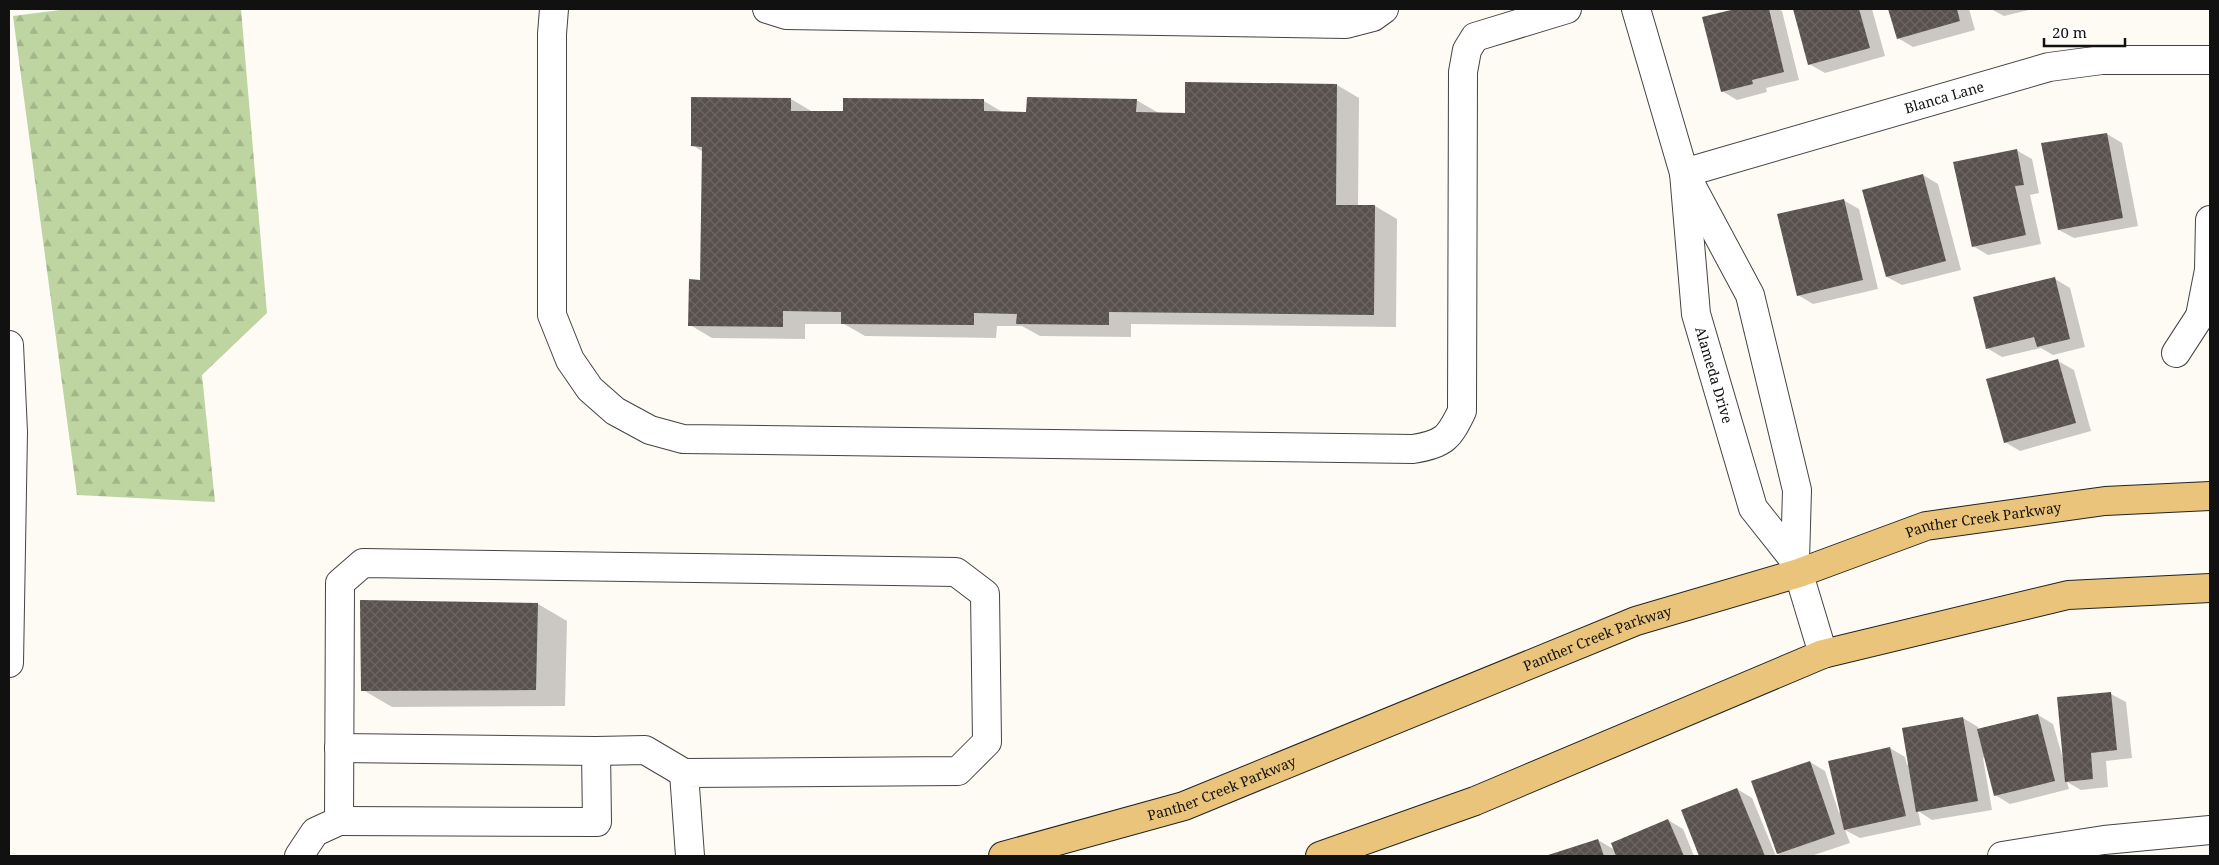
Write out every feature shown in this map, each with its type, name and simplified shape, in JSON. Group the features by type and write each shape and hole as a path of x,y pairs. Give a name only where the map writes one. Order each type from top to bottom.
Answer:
{"main road":[{"name":"Panther Creek Parkway","path":"1003,856 1184,806 1636,621 1926,526 2105,501 2210,496"},
{"path":"1320,856 1476,801 1823,654 2068,595 2210,588"}],"street":[{"path":"554,9 552,34 552,315 570,360 590,389 615,411 650,430 683,439 1413,449 1433,446 1451,434 1462,411 1463,72 1467,50 1475,36 1567,9"},
{"path":"767,9 786,15 1346,24 1373,17 1384,9"},
{"name":"Alameda Drive","path":"1636,9 1684,173 1696,314 1753,508 1797,567"},
{"name":"Blanca Lane","path":"1684,173 2049,67 2102,60 2210,60"},
{"name":"Alameda Drive","path":"1684,173 1750,295 1797,490 1797,567 1823,654"},
{"path":"2176,353 2200,316 2209,270 2210,220"},
{"path":"9,345 13,432 13,505 9,663"},
{"path":"339,748 645,750 684,773 958,771 987,742 985,594 956,572 363,563 340,583 339,748 339,821"},
{"path":"298,856 315,832 339,821 597,822 596,751"},
{"path":"684,773 690,856"},
{"path":"2002,856 2104,840 2176,845 2210,830"}],"green space":[{"path":"68,9 241,9 267,313 202,375 215,502 77,495 13,16"}],"building":[{"path":"1735,9 1769,9 1784,72 1752,80 1753,84 1721,92 1702,17"},
{"path":"1793,9 1859,9 1870,48 1808,65"},
{"path":"1888,9 1957,9 1960,21 1897,39"},
{"path":"1185,82 1337,84 1336,205 1375,205 1374,315 1109,312 1109,325 1016,324 1017,314 974,313 974,325 841,324 841,312 783,311 783,327 688,326 689,279 700,280 702,147 691,146 691,97 791,98 791,111 843,111 843,98 984,99 984,111 1026,112 1027,97 1137,99 1136,112 1185,113"},
{"path":"2107,133 2123,218 2058,230 2041,143"},
{"path":"2017,149 2024,185 2015,186 2026,235 1972,247 1953,162"},
{"path":"1923,174 1946,261 1886,277 1862,190"},
{"path":"1844,199 1863,280 1797,296 1777,214"},
{"path":"2055,277 2070,339 2037,347 2034,337 1986,349 1973,297"},
{"path":"2058,359 2076,423 2004,443 1986,379"},
{"path":"360,600 538,603 536,690 361,691"},
{"path":"2111,692 2117,750 2091,753 2093,779 2065,782 2057,697"},
{"path":"2038,714 2055,781 1994,796 1977,729"},
{"path":"1963,717 1978,801 1916,812 1902,728"},
{"path":"1890,747 1906,816 1844,830 1828,761"},
{"path":"1810,761 1835,834 1777,854 1751,781"},
{"path":"1737,788 1765,856 1699,856 1681,810"},
{"path":"1668,819 1684,856 1616,856 1611,843"},
{"path":"1598,839 1604,856 1545,856"}]}
